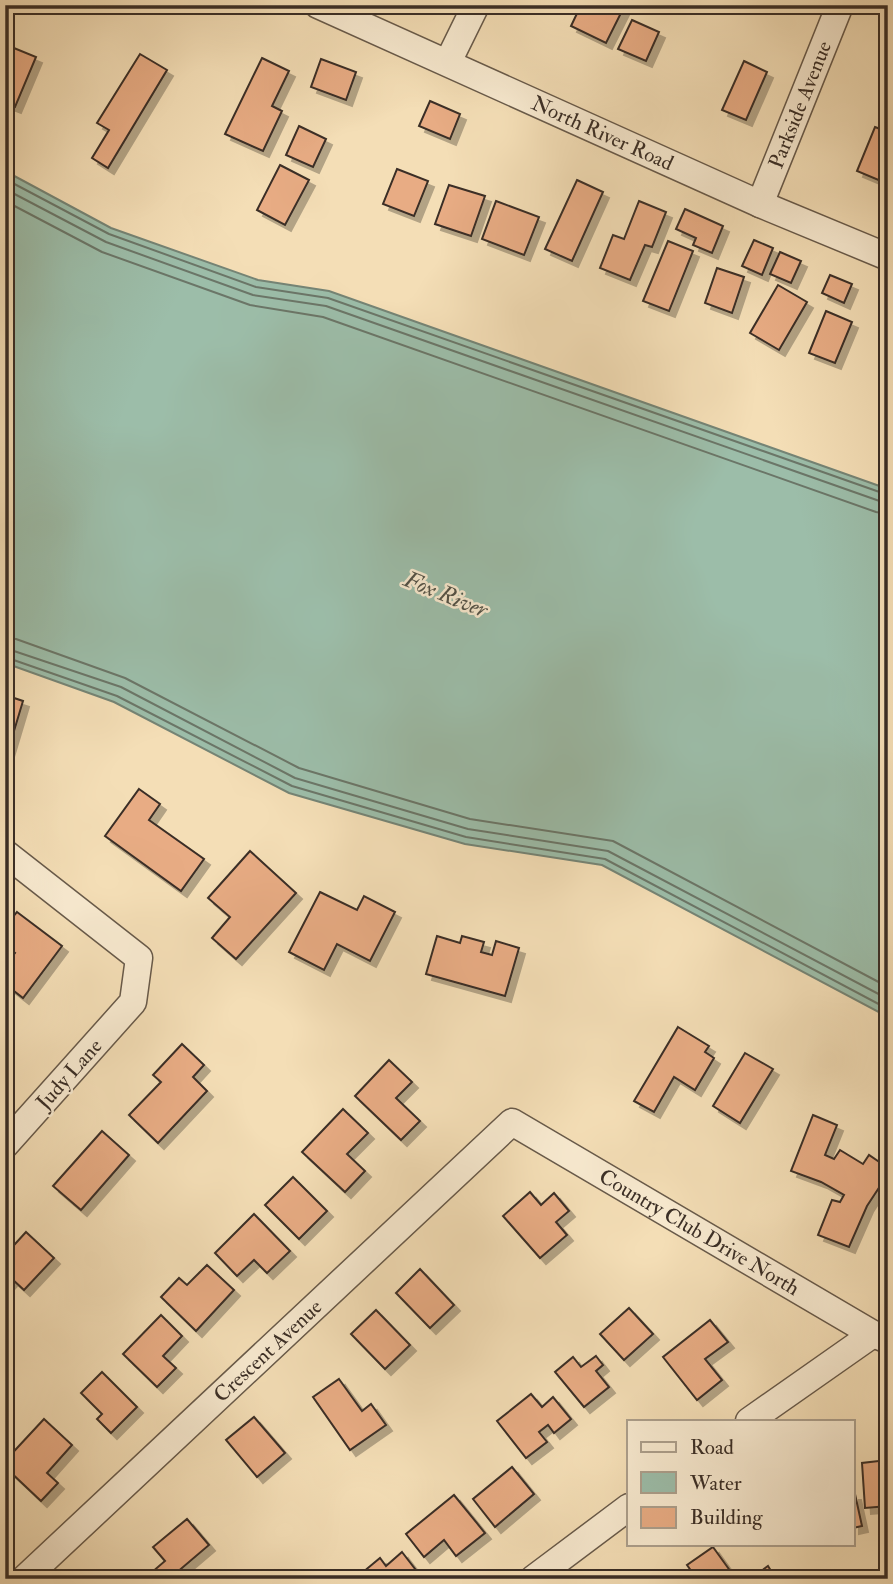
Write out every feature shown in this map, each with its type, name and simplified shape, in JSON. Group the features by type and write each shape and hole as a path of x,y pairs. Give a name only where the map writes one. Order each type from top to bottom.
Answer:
{"street":[{"name":"North River Road","path":"318,5 760,204 888,257"},
{"path":"448,62 476,5"},
{"name":"Parkside Avenue","path":"760,204 840,5"},
{"name":"Judy Lane","path":"5,853 139,958 133,1002 5,1145"},
{"name":"Country Club Drive North","path":"512,1122 880,1337"},
{"name":"Crescent Avenue","path":"24,1579 512,1122"},
{"path":"751,1420 880,1337"},
{"path":"533,1579 627,1508"}],"water":[{"name":"Fox River","path":"5,171 111,228 258,280 329,291 888,489 888,1017 602,865 465,844 289,793 114,702 5,663"}],"building":[{"path":"581,5 625,5 606,43 571,26"},
{"path":"632,20 659,32 646,61 618,49"},
{"path":"9,46 36,57 15,107 5,103 5,55"},
{"path":"140,54 167,70 108,168 92,158 109,130 97,123"},
{"path":"262,58 289,71 272,106 282,111 263,151 225,134"},
{"path":"321,59 356,72 346,100 311,87"},
{"path":"744,61 767,72 746,120 722,110"},
{"path":"430,101 460,114 450,139 419,126"},
{"path":"299,126 326,139 313,167 286,155"},
{"path":"875,127 888,132 888,184 857,171"},
{"path":"280,165 309,180 285,225 257,210"},
{"path":"397,169 428,181 414,216 383,204"},
{"path":"577,180 603,192 572,261 545,249"},
{"path":"449,185 485,196 471,236 435,224"},
{"path":"496,201 539,217 524,255 482,239"},
{"path":"639,201 666,212 652,247 645,245 630,280 600,268 613,235 624,239"},
{"path":"685,209 723,226 712,253 693,245 696,238 676,229"},
{"path":"754,240 773,248 762,275 742,266"},
{"path":"668,241 693,251 669,311 643,301"},
{"path":"780,252 801,261 791,283 770,274"},
{"path":"717,268 744,277 732,313 705,303"},
{"path":"830,275 852,284 844,303 822,293"},
{"path":"778,285 807,302 779,350 750,333"},
{"path":"826,311 852,322 835,363 809,353"},
{"path":"5,695 23,701 5,761"},
{"path":"139,789 160,804 149,820 204,859 181,891 105,836"},
{"path":"250,851 296,893 236,959 212,938 230,917 208,898"},
{"path":"320,892 357,910 364,896 395,912 370,961 337,944 324,970 289,952"},
{"path":"17,912 62,946 23,998 5,984 5,966 15,953 5,945 5,927"},
{"path":"437,936 460,943 462,936 484,942 481,952 492,955 496,941 519,948 505,996 426,974"},
{"path":"678,1027 709,1046 705,1052 714,1058 695,1090 674,1077 654,1112 634,1101"},
{"path":"182,1044 204,1065 193,1077 207,1091 158,1143 129,1115 161,1082 153,1075"},
{"path":"745,1053 773,1069 740,1123 713,1106"},
{"path":"389,1060 412,1082 396,1098 420,1121 401,1140 355,1096"},
{"path":"343,1109 368,1133 347,1154 365,1171 345,1192 302,1152"},
{"path":"813,1115 837,1125 825,1155 834,1159 840,1150 863,1164 869,1155 888,1168 888,1174 867,1206 849,1247 818,1235 832,1200 840,1202 844,1195 821,1182 791,1171"},
{"path":"102,1131 129,1155 81,1210 53,1186"},
{"path":"293,1177 327,1211 299,1239 265,1205"},
{"path":"530,1192 541,1205 554,1193 569,1211 556,1222 567,1235 540,1258 503,1216"},
{"path":"254,1214 290,1251 267,1273 254,1260 237,1276 215,1253"},
{"path":"26,1232 54,1258 24,1290 12,1279 5,1287 5,1255"},
{"path":"207,1265 234,1290 196,1331 161,1297 179,1278 187,1285"},
{"path":"420,1269 454,1305 430,1328 396,1293"},
{"path":"629,1308 653,1334 624,1360 600,1334"},
{"path":"376,1310 410,1345 385,1369 351,1334"},
{"path":"161,1315 182,1336 163,1356 176,1368 157,1387 123,1354"},
{"path":"710,1320 728,1342 705,1359 722,1380 697,1400 663,1357"},
{"path":"596,1356 603,1365 596,1371 609,1387 584,1407 555,1372 573,1357 581,1367"},
{"path":"102,1372 137,1407 111,1433 97,1419 102,1414 81,1393"},
{"path":"339,1379 362,1411 371,1404 386,1425 350,1450 313,1397"},
{"path":"531,1394 542,1407 553,1397 571,1419 554,1433 548,1425 539,1432 547,1442 526,1458 497,1421"},
{"path":"254,1417 285,1453 257,1477 226,1440"},
{"path":"44,1419 72,1445 47,1473 58,1483 41,1501 5,1467 5,1461"},
{"path":"887,1460 888,1506 865,1508 862,1463"},
{"path":"512,1467 534,1494 495,1527 473,1499"},
{"path":"854,1494 855,1494 862,1526 854,1528"},
{"path":"454,1495 485,1533 456,1556 444,1540 424,1557 406,1534"},
{"path":"187,1519 209,1545 169,1579 144,1579 165,1561 153,1547"},
{"path":"713,1547 736,1579 697,1579 687,1565"},
{"path":"402,1552 421,1579 369,1579 363,1572 380,1558 386,1566"},
{"path":"768,1566 776,1579 750,1579"}]}
